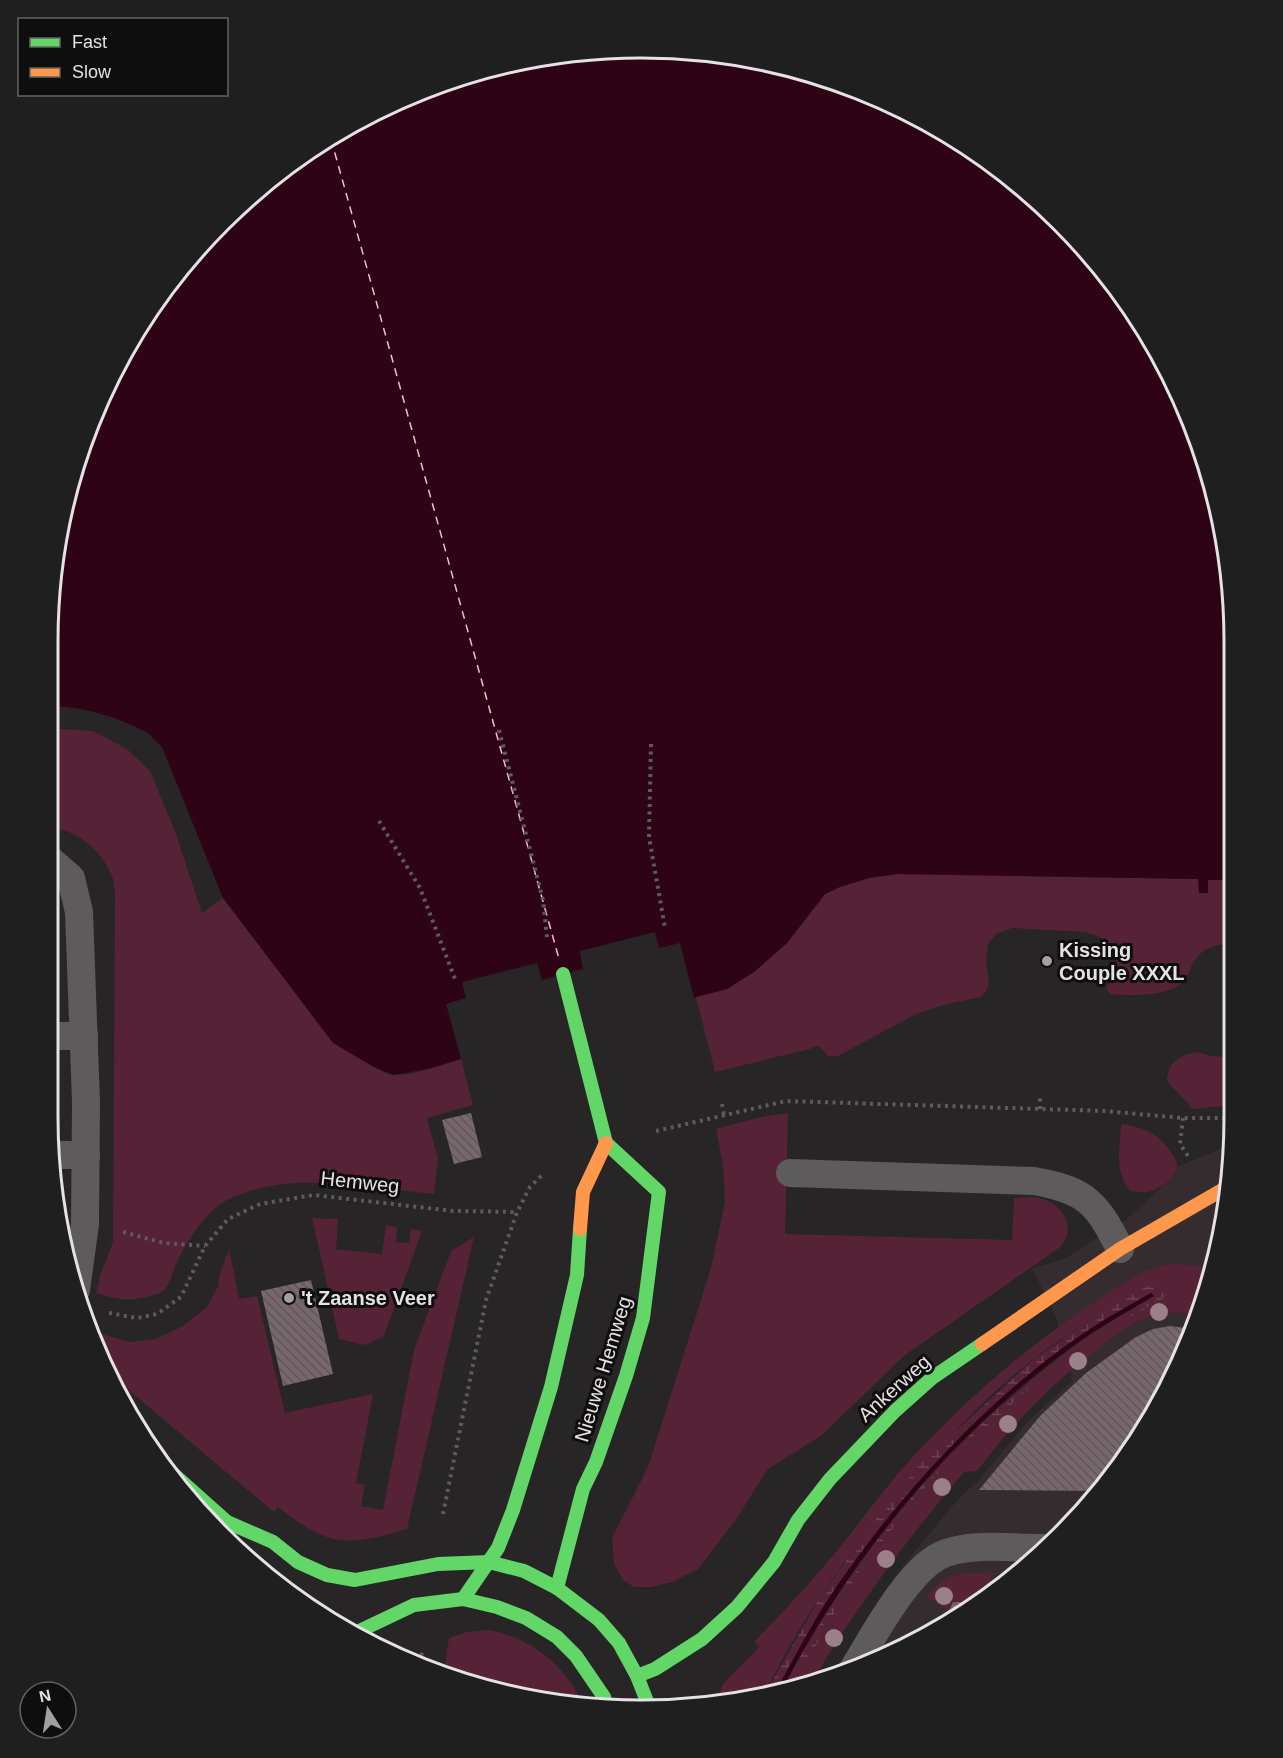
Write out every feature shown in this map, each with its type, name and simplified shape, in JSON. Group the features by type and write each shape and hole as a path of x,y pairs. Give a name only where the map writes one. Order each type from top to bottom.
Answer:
{"main road":[{"path":"463,1599 498,1548 513,1510 551,1387 578,1275 583,1192 606,1143 563,974"},
{"name":"Nieuwe Hemweg","path":"557,1588 583,1489 607,1430 643,1318 659,1192 606,1143"},
{"name":"Ankerweg","path":"638,1676 655,1669 702,1640 737,1607 774,1562 798,1520 830,1479 895,1411 932,1378 1120,1249 1220,1191"},
{"path":"202,1500 227,1522 273,1542 298,1562 327,1575 355,1580 438,1564 489,1562 524,1571 557,1588 599,1620 619,1643 638,1676 647,1700"},
{"path":"227,1522 232,1532"},
{"path":"362,1627 414,1605 463,1599 497,1607 526,1618 556,1637 576,1656 604,1698"},
{"path":"576,1656 596,1663"},
{"path":"617,1669 638,1676"}],"lane":[{"path":"58,867 71,878 79,912 86,1155 85,1224 79,1270"},
{"path":"58,1036 84,1036"},
{"path":"60,1155 86,1155"},
{"path":"790,1173 1034,1181 1054,1184 1072,1190 1088,1200 1101,1213 1120,1249"},
{"path":"861,1657 909,1583 921,1569 943,1554 958,1550 986,1548 1034,1548"}],"path":[{"path":"499,730 543,900 548,941"},
{"path":"651,744 649,837 665,928"},
{"path":"379,821 420,888 455,979"},
{"path":"1040,1097 1040,1109"},
{"path":"606,1143 786,1101 1104,1111 1183,1118 1224,1118"},
{"path":"722,1104 724,1115"},
{"path":"443,1514 486,1300 517,1212 530,1187 547,1170"},
{"name":"Hemweg","path":"104,1310 113,1315 137,1318 157,1314 181,1297 205,1246 228,1219 260,1204 314,1196 453,1211 517,1212"},
{"path":"85,1224 164,1243 205,1246"},
{"path":"421,1656 422,1648"}],"shaded area":[{"path":"642,58 718,63 792,78 829,89 899,119 965,157 1026,203 1054,229 1104,287 1146,350 1180,418 1194,454 1205,491 1220,565 1224,642 1224,880 1208,880 1208,893 1199,893 1198,879 897,874 869,878 825,894 787,943 754,972 727,989 694,998 680,943 659,948 655,932 580,951 583,969 542,980 537,963 462,982 466,998 446,1004 461,1059 428,1069 393,1075 372,1066 333,1043 223,898 162,747 147,732 110,716 58,707 60,603 63,565 70,528 89,454 103,418 137,350 179,287 229,229 287,179 350,137 418,103 454,89 491,78 565,63"},
{"path":"1223,1148 1220,1193 1205,1267 1194,1304 1164,1374 1126,1440 1080,1501 1054,1529 996,1579 933,1621 865,1655 840,1665 906,1562 1029,1420 1072,1381 1056,1317 1032,1268 1064,1259 1126,1220 1174,1175 1177,1167"},
{"path":"1151,1293 1154,1296 1092,1333 1045,1367 1000,1405 957,1447 916,1491 878,1538 811,1637 787,1681 781,1682 837,1586 893,1511 924,1475 992,1406 1028,1375 1065,1346"}],"green space":[{"path":"58,729 93,731 127,749 150,771 175,831 202,913 223,898 302,997 357,1056 378,1069 394,1075 417,1072 461,1059 473,1105 427,1118 438,1160 434,1194 329,1183 276,1185 250,1191 219,1205 198,1227 187,1243 163,1291 132,1299 118,1299 96,1293 113,1242 115,893 112,876 101,857 86,842 58,829"},
{"path":"897,874 1199,879 1199,893 1208,893 1208,880 1224,880 1224,944 1200,953 1188,976 1179,986 1150,994 1118,995 1110,994 1106,988 1116,975 1118,966 1112,947 1105,939 1086,932 1012,928 996,934 988,944 986,962 989,982 987,990 981,997 943,1005 916,1014 838,1056 828,1056 819,1046 814,1046 810,1049 715,1072 696,997 727,989 754,972 787,943 825,894 869,878"},
{"path":"1198,1052 1224,1057 1224,1106 1192,1109 1167,1080 1170,1068 1176,1060"},
{"path":"788,1113 785,1234 1012,1240 1014,1198 1033,1197 1051,1202 1057,1207 1066,1220 1067,1234 1059,1248 905,1355 821,1436 768,1469 735,1521 698,1569 672,1582 651,1587 634,1587 623,1580 614,1564 612,1538 648,1467 711,1268 725,1202 723,1165 716,1129 761,1117"},
{"path":"1121,1124 1149,1132 1167,1146 1177,1165 1174,1174 1167,1182 1148,1192 1130,1191 1120,1168"},
{"path":"312,1218 338,1219 336,1249 382,1254 386,1225 397,1227 396,1242 409,1243 411,1229 422,1231 384,1336 365,1345 339,1339"},
{"path":"474,1237 407,1529 386,1535 369,1539 339,1540 311,1530 278,1507 274,1512 127,1388 101,1334 130,1342 156,1339 183,1326 207,1307 218,1286 219,1276 229,1249 239,1299 257,1296 285,1413 373,1394 356,1483 365,1485 361,1506 383,1510 414,1350 451,1251"},
{"path":"1176,1263 1205,1267 1190,1314 1163,1313 1136,1322 1122,1330 1059,1381 1016,1424 977,1471 964,1472 939,1502 860,1607 819,1672 797,1679 860,1570 932,1479 1044,1374 1089,1341 1172,1292 1160,1280 1081,1326 1036,1357 988,1398 958,1428 873,1525 814,1606 770,1685 719,1695 723,1684 759,1647 754,1642 830,1559 902,1469 945,1424 1037,1343 1130,1279 1164,1265"},
{"path":"1160,1279 1172,1293 1089,1341 1044,1374 932,1479 860,1570 797,1679 787,1681 836,1598 865,1556 931,1475 1005,1402 1045,1369 1091,1334 1154,1295 1151,1293 1121,1310 1065,1346 1028,1375 957,1440 893,1511 864,1548 821,1611 781,1682 770,1685 819,1599 874,1522 920,1464 1034,1359 1113,1305"},
{"path":"991,1573 991,1582 949,1611 928,1598 928,1595 940,1583 954,1575"},
{"path":"488,1630 532,1646 556,1665 578,1696 491,1680 445,1665 449,1638 467,1632"}],"building":[{"path":"471,1113 482,1157 454,1164 442,1120"},
{"path":"311,1280 333,1374 283,1386 261,1291"},
{"path":"1170,1326 1185,1328 1146,1408 1126,1440 1088,1491 979,1490 1040,1416 1086,1373 1136,1337 1153,1329"},
{"path":"953,1602 963,1602 949,1611"}],"ferry route":[{"path":"333,147 559,959"}],"traffic: fast":[{"path":"563,974 606,1143"},
{"path":"557,1588 583,1489 596,1462 626,1376 643,1318 659,1192 606,1143"},
{"path":"463,1599 498,1548 513,1510 551,1387 577,1275 580,1229"},
{"path":"637,1676 655,1669 702,1639 737,1607 774,1562 798,1520 830,1479 895,1411 932,1378 982,1344"},
{"path":"202,1500 227,1522 273,1542 298,1562 327,1575 355,1580 438,1564 489,1562 524,1571 557,1588 599,1620 619,1643 637,1676 646,1700"},
{"path":"364,1629 414,1605 463,1599 497,1607 526,1618 557,1637 576,1656 604,1698"}],"traffic: slow":[{"path":"580,1229 583,1192 606,1143"},
{"path":"982,1344 1120,1249 1220,1191"}],"place":[{"name":"Kissing Couple XXXL","path":"1047,961"},
{"name":"'t Zaanse Veer","path":"289,1298"}]}
